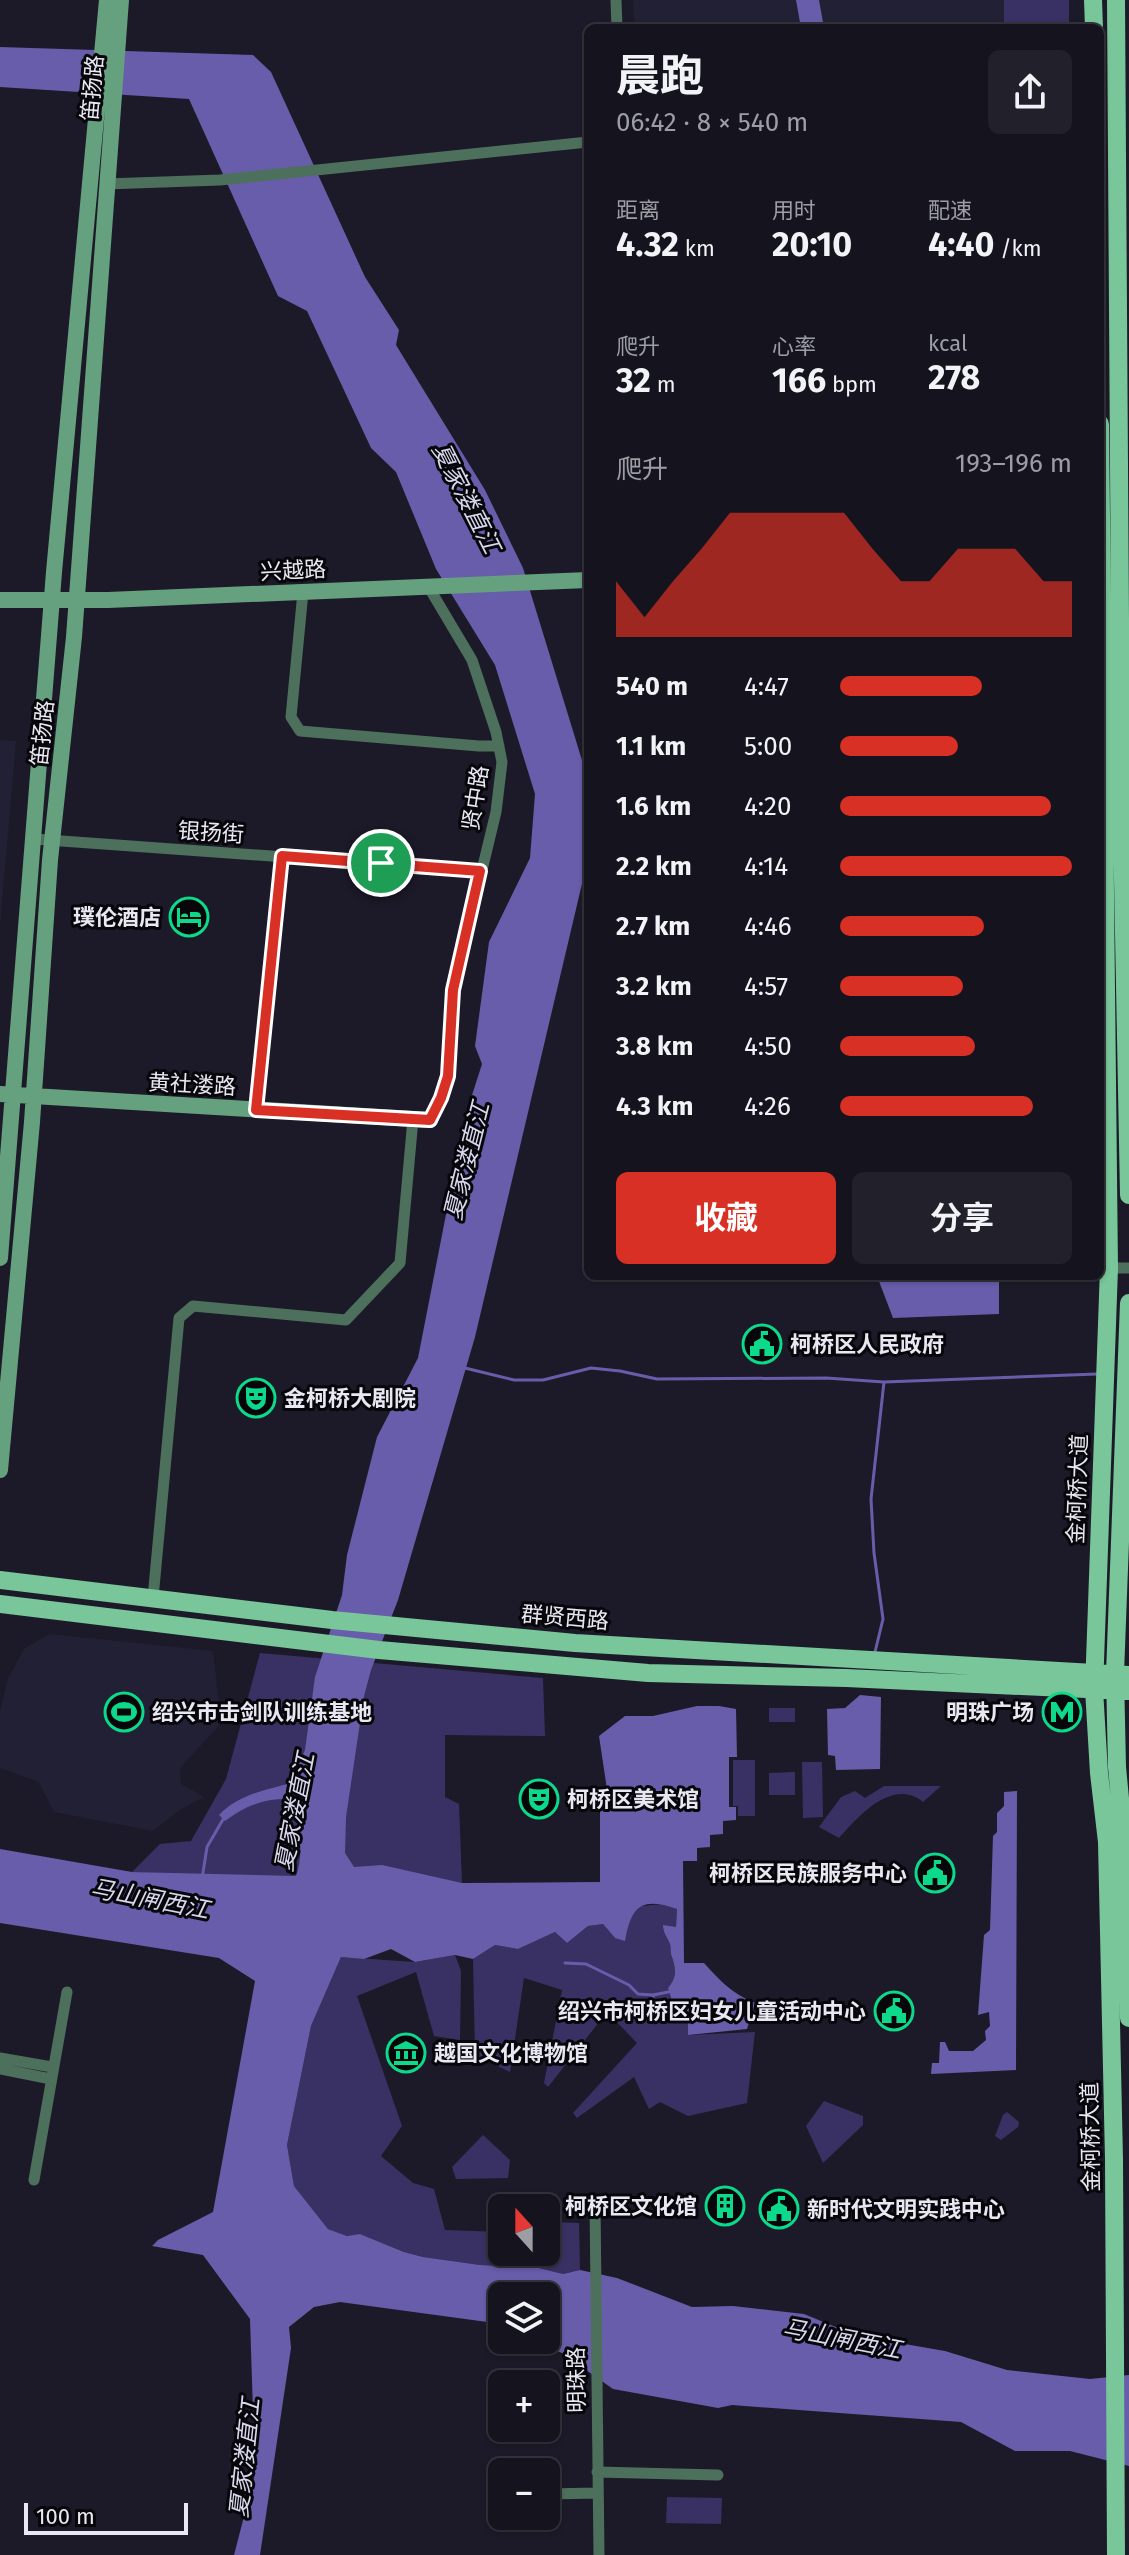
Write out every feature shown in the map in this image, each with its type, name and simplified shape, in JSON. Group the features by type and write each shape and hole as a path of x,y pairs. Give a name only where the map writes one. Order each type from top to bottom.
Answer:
{"main road":[{"path":"1093,0 1094,24"},
{"name":"金柯桥大道","path":"1116,0 1109,1268 1094,1681 1099,1773 1107,1842 1122,2159 1116,2322 1116,2555"},
{"name":"金柯桥大道","path":"1104,467 1113,565"},
{"name":"金柯桥大道","path":"1112,817 1129,1195"},
{"name":"金柯桥大道","path":"1129,1303 1122,1683 1117,1767 1124,1841 1129,2018"},
{"name":"群贤西路","path":"0,1580 332,1620 575,1643 891,1659 1122,1683"},
{"name":"群贤西路","path":"0,1604 379,1650 648,1673 885,1680 1094,1681"}],"street":[{"name":"笛扬路","path":"107,0 112,29"},
{"name":"笛扬路","path":"0,1258 6,1095 34,839 51,601 112,29 121,0"},
{"path":"616,0 617,24"},
{"name":"笛扬路","path":"0,1470 34,1097 52,841 77,600 106,184 105,98"},
{"path":"106,184 220,180 584,142"},
{"name":"兴越路","path":"0,600 51,601 584,580"},
{"name":"贤中路","path":"153,1598 179,1318 193,1306 346,1320 400,1263 421,1120 441,1098 448,1076 453,990 496,812 502,762 472,660 433,586"},
{"path":"303,592 291,717 300,731 499,746"},
{"name":"银扬街","path":"34,839 480,871"},
{"path":"256,1110 282,856"},
{"name":"黄社溇路","path":"6,1095 421,1120"},
{"path":"1109,1268 1129,1268"},
{"path":"34,2180 67,1992"},
{"path":"0,2058 52,2073"},
{"path":"0,2069 52,2073"},
{"name":"明珠路","path":"595,2204 599,2555"},
{"path":"597,2472 718,2475"},
{"path":"560,2494 598,2493"}],"shaded area":[{"path":"633,0 1004,0 1004,24 635,24"},
{"path":"1004,0 1069,0 1069,24 1004,24"},
{"path":"0,740 16,741 0,925"},
{"path":"50,1634 213,1651 221,1723 180,1768 181,1784 204,1797 181,1809 153,1831 54,1812 39,1782 0,1768 0,1712 8,1678 25,1648"},
{"path":"260,1653 543,1678 545,1736 445,1735 445,1797 459,1804 462,1883 424,1876 245,1877 132,1872 160,1844 191,1841 226,1779"},
{"path":"769,1708 795,1708 795,1722 769,1722"},
{"path":"733,1760 755,1760 755,1816 738,1816 738,1806 733,1806"},
{"path":"802,1762 822,1762 823,1817 803,1818"},
{"path":"795,1772 795,1795 769,1795 769,1773"},
{"path":"884,1786 941,1786 923,1802 899,1794 876,1803 839,1838 819,1827 841,1797 855,1791 865,1798"},
{"path":"662,1904 677,1908 676,1928 663,1925 675,1970 668,1988 672,2001 671,2016 688,2020 688,2035 755,2032 747,2103 688,2116 660,2102 649,2109 634,2077 577,2118 573,2113 637,2043 607,2012 548,2087 544,2083 562,1990 524,1978 510,2072 475,2055 473,1959 495,1945 518,1949 555,1932 567,1943 588,1926 603,1924 615,1938 629,1916 642,1906"},
{"path":"455,1955 461,1971 460,2040 434,2036 416,1972 357,1996 402,2126 381,2156 413,2183 434,2189 445,2230 488,2232 488,2265 423,2257 360,2234 347,2236 328,2229 294,2186 287,2145 311,2026 341,1957 415,1962"},
{"path":"824,2101 863,2116 863,2125 823,2163 806,2126"},
{"path":"1007,2112 1019,2122 1018,2127 1001,2140 995,2136"},
{"path":"483,2135 510,2160 508,2178 456,2179 452,2167"},
{"path":"560,2222 579,2223 580,2270 563,2274 539,2268 500,2266 560,2266"},
{"path":"667,2497 722,2498 721,2524 666,2523"}],"water":[{"path":"796,0 819,0 823,24 800,24"},
{"path":"0,47 253,55 271,72 365,277 399,330 396,345 485,490 523,568 584,767 584,875 475,1337 398,1600 364,1696 346,1817 345,1853 354,1867 382,1865 462,1883 600,1882 600,1805 608,1796 599,1736 625,1716 653,1716 697,1706 736,1709 737,1757 729,1757 729,1807 736,1807 736,1820 723,1821 723,1834 710,1835 710,1847 697,1848 697,1861 683,1861 684,1963 704,1963 727,1986 755,2003 747,2029 688,2035 688,2020 671,2017 672,2001 668,1988 675,1970 663,1925 676,1927 677,1909 665,1905 646,1904 640,1907 631,1920 625,1941 615,1938 603,1924 588,1926 567,1943 555,1932 518,1949 495,1945 473,1959 455,1955 415,1962 391,1949 364,1959 341,1957 311,2026 287,2145 294,2186 328,2229 347,2236 360,2234 423,2257 488,2266 539,2268 563,2274 580,2270 617,2278 692,2307 733,2306 804,2314 838,2328 945,2351 1007,2370 1090,2379 1129,2375 1129,2466 1070,2451 1015,2451 961,2422 732,2405 718,2408 613,2389 560,2352 560,2282 488,2282 488,2322 340,2302 314,2307 289,2327 291,2348 260,2555 234,2555 255,2474 250,2319 203,2255 152,2246 213,2212 255,1981 219,1958 0,1923 0,1849 132,1872 296,1876 300,1857 299,1837 287,1799 254,1804 225,1821 219,1815 243,1798 291,1783 305,1750 315,1677 342,1595 347,1555 377,1437 418,1358 465,1117 482,1064 475,1046 489,942 530,858 535,794 495,665 436,569 396,472 371,448 307,311 278,296 189,99 0,87"},
{"path":"879,1280 999,1280 999,1314 893,1318"},
{"path":"860,1695 881,1697 880,1769 836,1770 835,1756 828,1755 827,1709 845,1708"},
{"path":"1017,1791 1016,2070 931,2074 932,2063 939,2063 940,2042 945,2042 949,2051 973,2051 986,2040 985,2031 990,2026 989,2012 978,2015 984,1935 990,1930 993,1836 997,1832 997,1813 1004,1806 1004,1792"}],"waterway":[{"path":"465,1368 514,1380 543,1380 591,1368 657,1379 826,1378 884,1382 1097,1374"},
{"path":"875,1652 883,1619 871,1499 884,1382"},
{"path":"202,1879 207,1847 225,1816"},
{"path":"565,1963 586,1964 629,1985 638,1994 653,1995 655,2013 644,2019"},
{"path":"653,1995 673,1991"},
{"path":"655,2013 674,2015"}],"place":[{"name":"璞伦酒店","path":"189,917"},
{"name":"柯桥区人民政府","path":"762,1344"},
{"name":"金柯桥大剧院","path":"256,1398"},
{"name":"绍兴市击剑队训练基地","path":"124,1712"},
{"name":"明珠广场","path":"1062,1712"},
{"name":"柯桥区美术馆","path":"539,1799"},
{"name":"柯桥区民族服务中心","path":"935,1873"},
{"name":"绍兴市柯桥区妇女儿童活动中心","path":"894,2011"},
{"name":"越国文化博物馆","path":"406,2053"},
{"name":"柯桥区文化馆","path":"725,2206"},
{"name":"新时代文明实践中心","path":"779,2209"}],"route":[{"path":"282,856 381,863 480,871 453,990 448,1076 430,1120 256,1110 282,856"}],"water label":[{"name":"夏家溇直江","path":"466,498"},
{"name":"夏家溇直江","path":"467,1161"},
{"name":"夏家溇直江","path":"295,1812"},
{"name":"马山闸西江","path":"150,1899"},
{"name":"马山闸西江","path":"842,2339"},
{"name":"夏家溇直江","path":"245,2458"}]}
